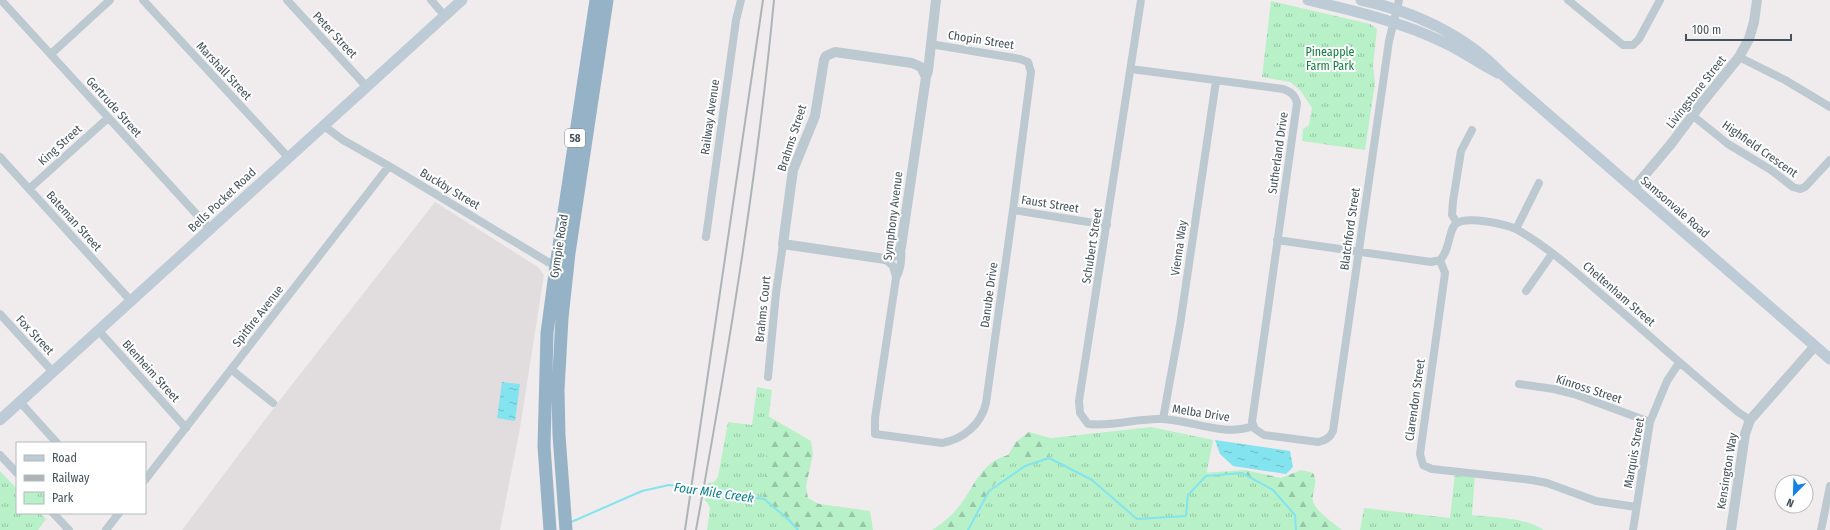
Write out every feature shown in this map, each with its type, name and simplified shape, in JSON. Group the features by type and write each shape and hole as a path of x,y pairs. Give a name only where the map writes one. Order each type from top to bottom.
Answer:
{"highway":[{"name":"Gympie Road","path":"566,530 562,488 558,390 562,318 561,267 596,0"},
{"name":"Gympie Road","path":"549,524 544,446 544,388 548,333 561,267 607,0"}],"main road":[{"name":"Bells Pocket Road","path":"0,420 462,0"},
{"name":"Samsonvale Road","path":"1308,0 1393,22 1445,43 1484,66 1503,75"},
{"name":"Samsonvale Road","path":"1361,0 1398,5 1466,43 1489,59 1503,75 1830,359"}],"street":[{"name":"Gertrude Street","path":"1,0 210,229"},
{"path":"50,54 110,0"},
{"name":"Marshall Street","path":"143,0 288,157"},
{"name":"Peter Street","path":"287,0 366,86"},
{"path":"431,0 444,15"},
{"name":"Railway Avenue","path":"706,237 736,20 741,0"},
{"name":"Symphony Avenue","path":"875,434 875,418 896,278 899,272 902,253 901,247 930,58 936,0"},
{"path":"1131,69 1140,0"},
{"path":"1568,0 1623,44 1633,45 1639,39 1660,0"},
{"name":"Livingstone Street","path":"1634,188 1671,144 1692,115 1739,57 1749,39 1754,22 1757,0"},
{"name":"Blatchford Street","path":"1253,426 1257,432 1264,435 1318,442 1324,441 1333,431 1393,22 1398,5"},
{"path":"912,63 923,60 930,48"},
{"name":"Chopin Street","path":"930,48 1020,59 1028,62"},
{"name":"Brahms Street","path":"783,244 793,170 815,116 824,60 826,56 835,52 912,63"},
{"path":"1739,57 1784,80 1830,107"},
{"name":"Danube Drive","path":"875,434 942,443 951,441 969,430 977,424 983,414 1013,210 1031,72 1028,62"},
{"path":"912,63 921,67 926,77"},
{"name":"Sutherland Drive","path":"1131,69 1283,89 1289,91 1296,98 1297,103 1252,417 1253,426"},
{"name":"Schubert Street","path":"1088,424 1080,413 1079,401 1131,69"},
{"name":"Vienna Way","path":"1163,419 1180,325 1216,81"},
{"name":"Highfield Crescent","path":"1692,115 1728,144 1771,170 1793,187 1800,189 1805,187 1830,160"},
{"name":"King Street","path":"29,189 108,118"},
{"name":"Buckby Street","path":"324,126 334,135 561,267"},
{"path":"1277,240 1431,262 1440,260 1447,249 1452,228 1457,223 1452,215 1461,151 1472,130"},
{"name":"Bateman Street","path":"0,157 131,301"},
{"name":"Spitfire Avenue","path":"146,479 389,166"},
{"path":"1516,229 1539,183"},
{"name":"Faust Street","path":"1013,210 1107,225"},
{"name":"Cheltenham Street","path":"1457,223 1466,219 1500,224 1516,229 1568,265 1738,412 1750,420"},
{"path":"783,244 885,259 894,256 901,247"},
{"name":"Brahms Court","path":"768,377 776,293 783,244"},
{"path":"1526,291 1552,254"},
{"path":"885,259 894,266 896,278"},
{"name":"Clarendon Street","path":"1440,260 1445,273 1420,454 1423,465 1432,468 1532,480 1547,483 1596,501 1636,507"},
{"name":"Fox Street","path":"0,314 53,372"},
{"name":"Blenheim Street","path":"99,331 186,428"},
{"name":"Kensington Way","path":"1730,530 1745,434 1750,420 1815,346"},
{"name":"Marquis Street","path":"1633,530 1650,422 1668,381 1680,362"},
{"path":"232,370 273,403"},
{"name":"Kinross Street","path":"1519,384 1554,389 1574,394 1650,422"},
{"path":"20,402 56,442"},
{"name":"Melba Drive","path":"1088,424 1114,425 1163,419 1236,430 1253,426"},
{"path":"0,455 16,472"},
{"path":"1821,530 1829,505 1830,486"},
{"path":"546,494 554,494 562,488"},
{"path":"55,514 69,530"},
{"path":"106,530 118,514"}],"shaded area":[{"path":"435,202 538,267 544,275 520,428 500,530 182,530 276,405"}],"green space":[{"name":"Pineapple Farm Park","path":"1271,1 1370,24 1377,29 1373,65 1375,83 1365,150 1302,141 1303,129 1309,125 1312,108 1300,90 1290,82 1262,77"},
{"path":"757,387 772,390 768,422 764,499 788,519 797,530 707,530 710,508 705,501 708,483 714,482 718,477 728,422 752,425"},
{"path":"761,412 811,441 813,454 806,486 808,498 819,504 870,511 873,530 765,530 758,427"},
{"path":"1151,427 1213,440 1206,476 1242,473 1273,490 1295,515 1297,530 967,530 989,491 1014,459 1048,458 1052,438"},
{"path":"1029,432 1057,440 1202,473 1245,470 1281,478 1301,470 1313,473 1315,477 1315,484 1313,501 1317,509 1342,530 932,530 954,512 987,466 1008,455 1016,442"},
{"path":"0,471 16,488 16,514 41,514 46,519 38,530 0,530"},
{"path":"1455,473 1475,475 1472,515 1518,520 1544,530 1360,530 1364,508 1450,518"}],"water":[{"path":"502,382 520,384 515,421 497,418"},
{"path":"1215,440 1290,451 1293,467 1286,474 1233,466 1220,454"}],"waterway":[{"name":"Four Mile Creek","path":"968,530 989,491 1025,466 1049,458 1092,480 1137,519 1186,516 1188,495 1206,476 1242,473 1273,490 1295,515 1296,530"},
{"name":"Four Mile Creek","path":"569,523 642,491 669,485 764,499 788,519 798,530"}],"railway":[{"path":"685,530 763,0"},
{"path":"696,530 741,266 759,133 774,0"}]}
